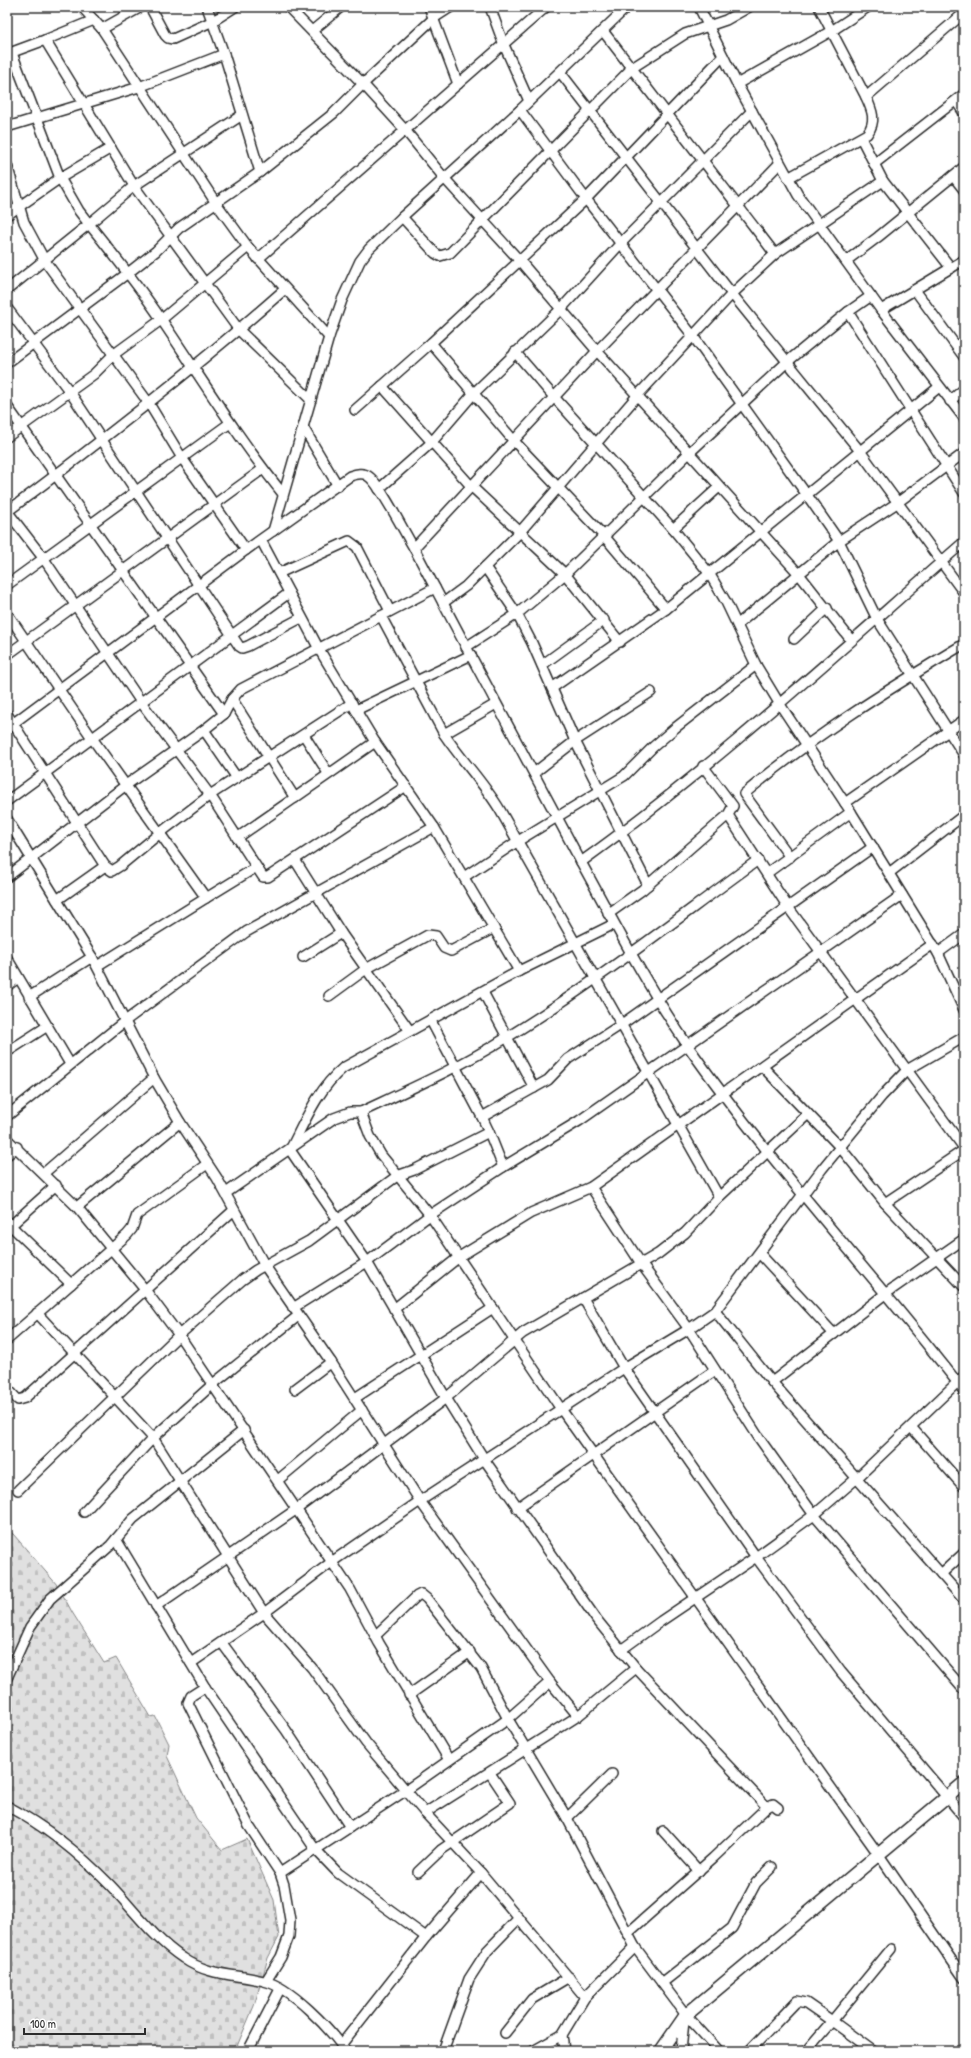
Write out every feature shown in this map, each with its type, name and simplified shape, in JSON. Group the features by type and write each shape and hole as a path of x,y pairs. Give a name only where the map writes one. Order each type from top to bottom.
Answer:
{"street":[{"path":"82,7 102,29 182,153 248,247 285,290 329,337"},
{"path":"102,29 140,7"},
{"path":"150,7 168,38 173,39 213,21 235,7"},
{"path":"207,7 224,54 260,172"},
{"path":"288,7 363,84 405,130 445,179 520,261 597,352 689,452 759,532 799,574 851,640"},
{"path":"312,31 341,7"},
{"path":"429,7 458,84"},
{"path":"7,363 156,251 186,222 260,172 334,113 434,18 451,7"},
{"path":"490,7 504,45 529,101"},
{"path":"258,259 546,7"},
{"path":"273,531 329,337 342,300 360,261 369,249 402,217 520,110 627,7"},
{"path":"699,7 737,84 779,164 788,178 818,224 881,310 950,402 964,418"},
{"path":"402,217 435,253 440,256 450,253 632,68 685,34 726,20 749,7"},
{"path":"788,178 861,138 867,134 873,123 872,110 866,97 833,30 819,7"},
{"path":"737,84 833,30 868,7"},
{"path":"866,97 964,13"},
{"path":"94,20 9,54 38,118 60,178 79,211 128,273 230,423 283,494"},
{"path":"603,31 775,254"},
{"path":"45,40 134,186 239,330 310,400"},
{"path":"7,127 139,87 224,54"},
{"path":"355,410 431,343 586,199 723,56"},
{"path":"560,72 732,294 860,451 940,563 964,593"},
{"path":"874,164 956,102 964,94"},
{"path":"956,102 964,113"},
{"path":"520,110 586,199 693,336 808,495 839,541 877,619 964,755"},
{"path":"379,489 431,443 474,393 560,309 621,243 752,111"},
{"path":"7,290 45,261 134,186 182,153 242,115"},
{"path":"861,138 883,181 950,268"},
{"path":"7,215 60,178 111,148"},
{"path":"414,548 554,397 779,164"},
{"path":"7,165 24,222 45,261 148,402 182,458 246,550"},
{"path":"846,261 909,213 964,167"},
{"path":"954,176 964,190"},
{"path":"443,603 466,586 519,532 637,396 732,294 775,254 883,181"},
{"path":"7,437 94,374 113,355 161,320 248,247"},
{"path":"881,310 950,268 964,262"},
{"path":"285,290 193,368 148,402 102,441 7,510 44,559 141,702 210,796 255,868 262,876 268,877 406,786"},
{"path":"915,290 964,357"},
{"path":"466,647 517,614 564,574 689,452 787,362 848,312 871,296"},
{"path":"7,308 70,392 242,648 301,618"},
{"path":"848,312 912,409 964,493"},
{"path":"431,343 514,441 604,536 666,609"},
{"path":"515,352 673,529 709,573 738,624 756,664 779,703 851,812 933,944 964,1010"},
{"path":"382,386 431,443 471,486 564,574 604,620 620,642"},
{"path":"552,688 666,609 939,387"},
{"path":"950,402 964,389"},
{"path":"7,406 57,474 89,524 224,714"},
{"path":"7,585 230,423"},
{"path":"303,427 338,486"},
{"path":"738,624 839,541 897,503 964,453"},
{"path":"7,655 167,537 263,469"},
{"path":"10,726 156,619 246,550 350,476 363,474 369,476 379,489 414,548 608,914 658,999 688,1045 766,1152 804,1194 885,1294 961,1380 964,1391"},
{"path":"673,529 719,487"},
{"path":"261,540 318,649 375,742 434,827 519,971"},
{"path":"280,574 350,541 357,547 390,611"},
{"path":"581,862 621,833 779,703 964,542"},
{"path":"485,567 517,614 542,665 575,741 602,791 621,833 648,885"},
{"path":"7,877 126,785 204,730 224,714 232,699 245,687 435,588"},
{"path":"7,801 289,593"},
{"path":"794,639 827,608"},
{"path":"7,613 92,738 206,898"},
{"path":"381,616 444,734 455,751 486,787 518,841 719,1197"},
{"path":"542,665 604,620"},
{"path":"608,914 648,885 728,815 733,806 744,794 805,744 874,698 964,644"},
{"path":"7,714 10,726 46,773 105,866 110,870 116,869 160,833 210,796 304,735 354,706 416,682 471,656"},
{"path":"464,877 518,841 602,791 624,776 653,747 675,728 756,664"},
{"path":"534,773 575,741 651,692"},
{"path":"232,699 295,798"},
{"path":"444,734 496,704"},
{"path":"845,803 964,720"},
{"path":"204,730 237,778"},
{"path":"304,735 328,773"},
{"path":"237,838 328,773 375,742"},
{"path":"703,766 733,806"},
{"path":"744,794 790,857"},
{"path":"767,874 851,812"},
{"path":"728,815 788,907 964,1149 886,1203"},
{"path":"889,873 964,816"},
{"path":"7,818 92,957 154,1078 180,1122 226,1193 265,1266 362,1410 420,1501 550,1682 578,1716"},
{"path":"7,1116 125,1021 246,932 434,827"},
{"path":"482,1117 548,1080 568,1059 658,999 873,847"},
{"path":"295,860 341,933 410,1031"},
{"path":"226,1193 338,1116 350,1112 361,1112 456,1067 507,1038 596,978 758,860"},
{"path":"57,900 105,866"},
{"path":"96,966 255,868"},
{"path":"293,1308 367,1262 430,1215 503,1167 579,1120 902,895"},
{"path":"290,1150 317,1098 335,1074 351,1063 431,1021 519,971 614,924"},
{"path":"329,996 366,969 428,935 436,936 444,948 451,951 494,928"},
{"path":"303,957 341,933"},
{"path":"938,953 964,934"},
{"path":"394,1309 458,1257 530,1213 591,1187 933,944"},
{"path":"29,997 92,957"},
{"path":"7,958 46,1027 70,1064"},
{"path":"7,986 18,978"},
{"path":"483,992 534,1088"},
{"path":"431,1021 482,1117 503,1167"},
{"path":"7,1052 46,1027"},
{"path":"190,1663 222,1643 332,1561 420,1501 624,1368 689,1329 715,1311 760,1254 840,1147 882,1096 907,1070 964,1037"},
{"path":"762,1066 840,1147 886,1203 964,1287"},
{"path":"44,1173 154,1078"},
{"path":"361,1112 376,1146 397,1176 430,1215 561,1409 694,1598 879,1855 964,1978"},
{"path":"156,1606 297,1509 383,1443 446,1398 531,1327 642,1265 685,1233 719,1197 808,1114"},
{"path":"77,1207 180,1122"},
{"path":"18,1490 179,1335 246,1277 309,1241 397,1176 414,1170 489,1132"},
{"path":"7,1138 77,1207 112,1248 179,1335 350,1588 409,1695 449,1760"},
{"path":"7,1155 17,1147"},
{"path":"290,1150 340,1219 367,1262 446,1398 484,1459 597,1620 636,1668 767,1807"},
{"path":"7,1340 130,1232 137,1215 207,1164"},
{"path":"56,1185 8,1225 71,1284"},
{"path":"591,1187 642,1265 689,1329 714,1371 814,1515 964,1690"},
{"path":"7,1388 16,1398 22,1400 73,1353 146,1291 234,1210"},
{"path":"772,1382 885,1294 964,1238"},
{"path":"760,1254 834,1334"},
{"path":"583,1298 624,1368 756,1557 845,1677 964,1817"},
{"path":"354,1398 493,1308"},
{"path":"715,1311 772,1382 964,1600"},
{"path":"37,1313 153,1438 264,1613 312,1668 352,1724 406,1791 451,1842 481,1873 585,1997"},
{"path":"84,1512 153,1438 213,1384 298,1316"},
{"path":"295,1389 330,1362"},
{"path":"517,1508 714,1371"},
{"path":"621,1650 814,1515 857,1478 961,1380"},
{"path":"278,1480 362,1410"},
{"path":"911,1427 964,1486"},
{"path":"7,1678 20,1645 40,1611 62,1588 116,1539 133,1519 244,1430"},
{"path":"116,1539 205,1687 315,1850 338,1873 426,1937"},
{"path":"941,1574 964,1553"},
{"path":"376,1636 416,1596 421,1594 427,1599 481,1668 508,1718 567,1818 635,1947 686,2015 719,2051"},
{"path":"222,1643 286,1730 350,1827"},
{"path":"409,1695 470,1652"},
{"path":"425,1813 578,1716 636,1668"},
{"path":"280,1873 406,1791 508,1718 550,1682"},
{"path":"205,1687 189,1697 190,1707 249,1826 280,1873 287,1902 289,1936 281,1956 266,1981"},
{"path":"418,1872 451,1842 510,1803 490,1773"},
{"path":"567,1818 612,1774"},
{"path":"661,2051 686,2015 964,1783"},
{"path":"628,1933 699,1871 767,1807 773,1804 778,1808"},
{"path":"7,1806 34,1821 71,1850 110,1884 158,1938 183,1959 201,1969 213,1973 266,1981 308,2009 344,2048 426,1937 481,1873"},
{"path":"663,1831 699,1871"},
{"path":"662,1983 732,1928 756,1883 772,1867"},
{"path":"443,2051 468,1979 488,1951 520,1918"},
{"path":"533,2051 562,2034 585,1997 635,1947"},
{"path":"806,2051 891,1948"},
{"path":"505,2033 532,1999 569,1977"},
{"path":"248,2051 280,1989"},
{"path":"749,2051 797,2001 806,2003 873,2051"},
{"path":"681,2051 682,2032 686,2015"},
{"path":"562,2034 564,2051"}],"green space":[{"path":"7,1527 58,1586 72,1612 104,1663 116,1658 151,1717 155,1716 169,1744 167,1756 196,1818 222,1850 247,1839 274,1900 279,1937 268,1958 254,2006 235,2051 7,2051"}]}
